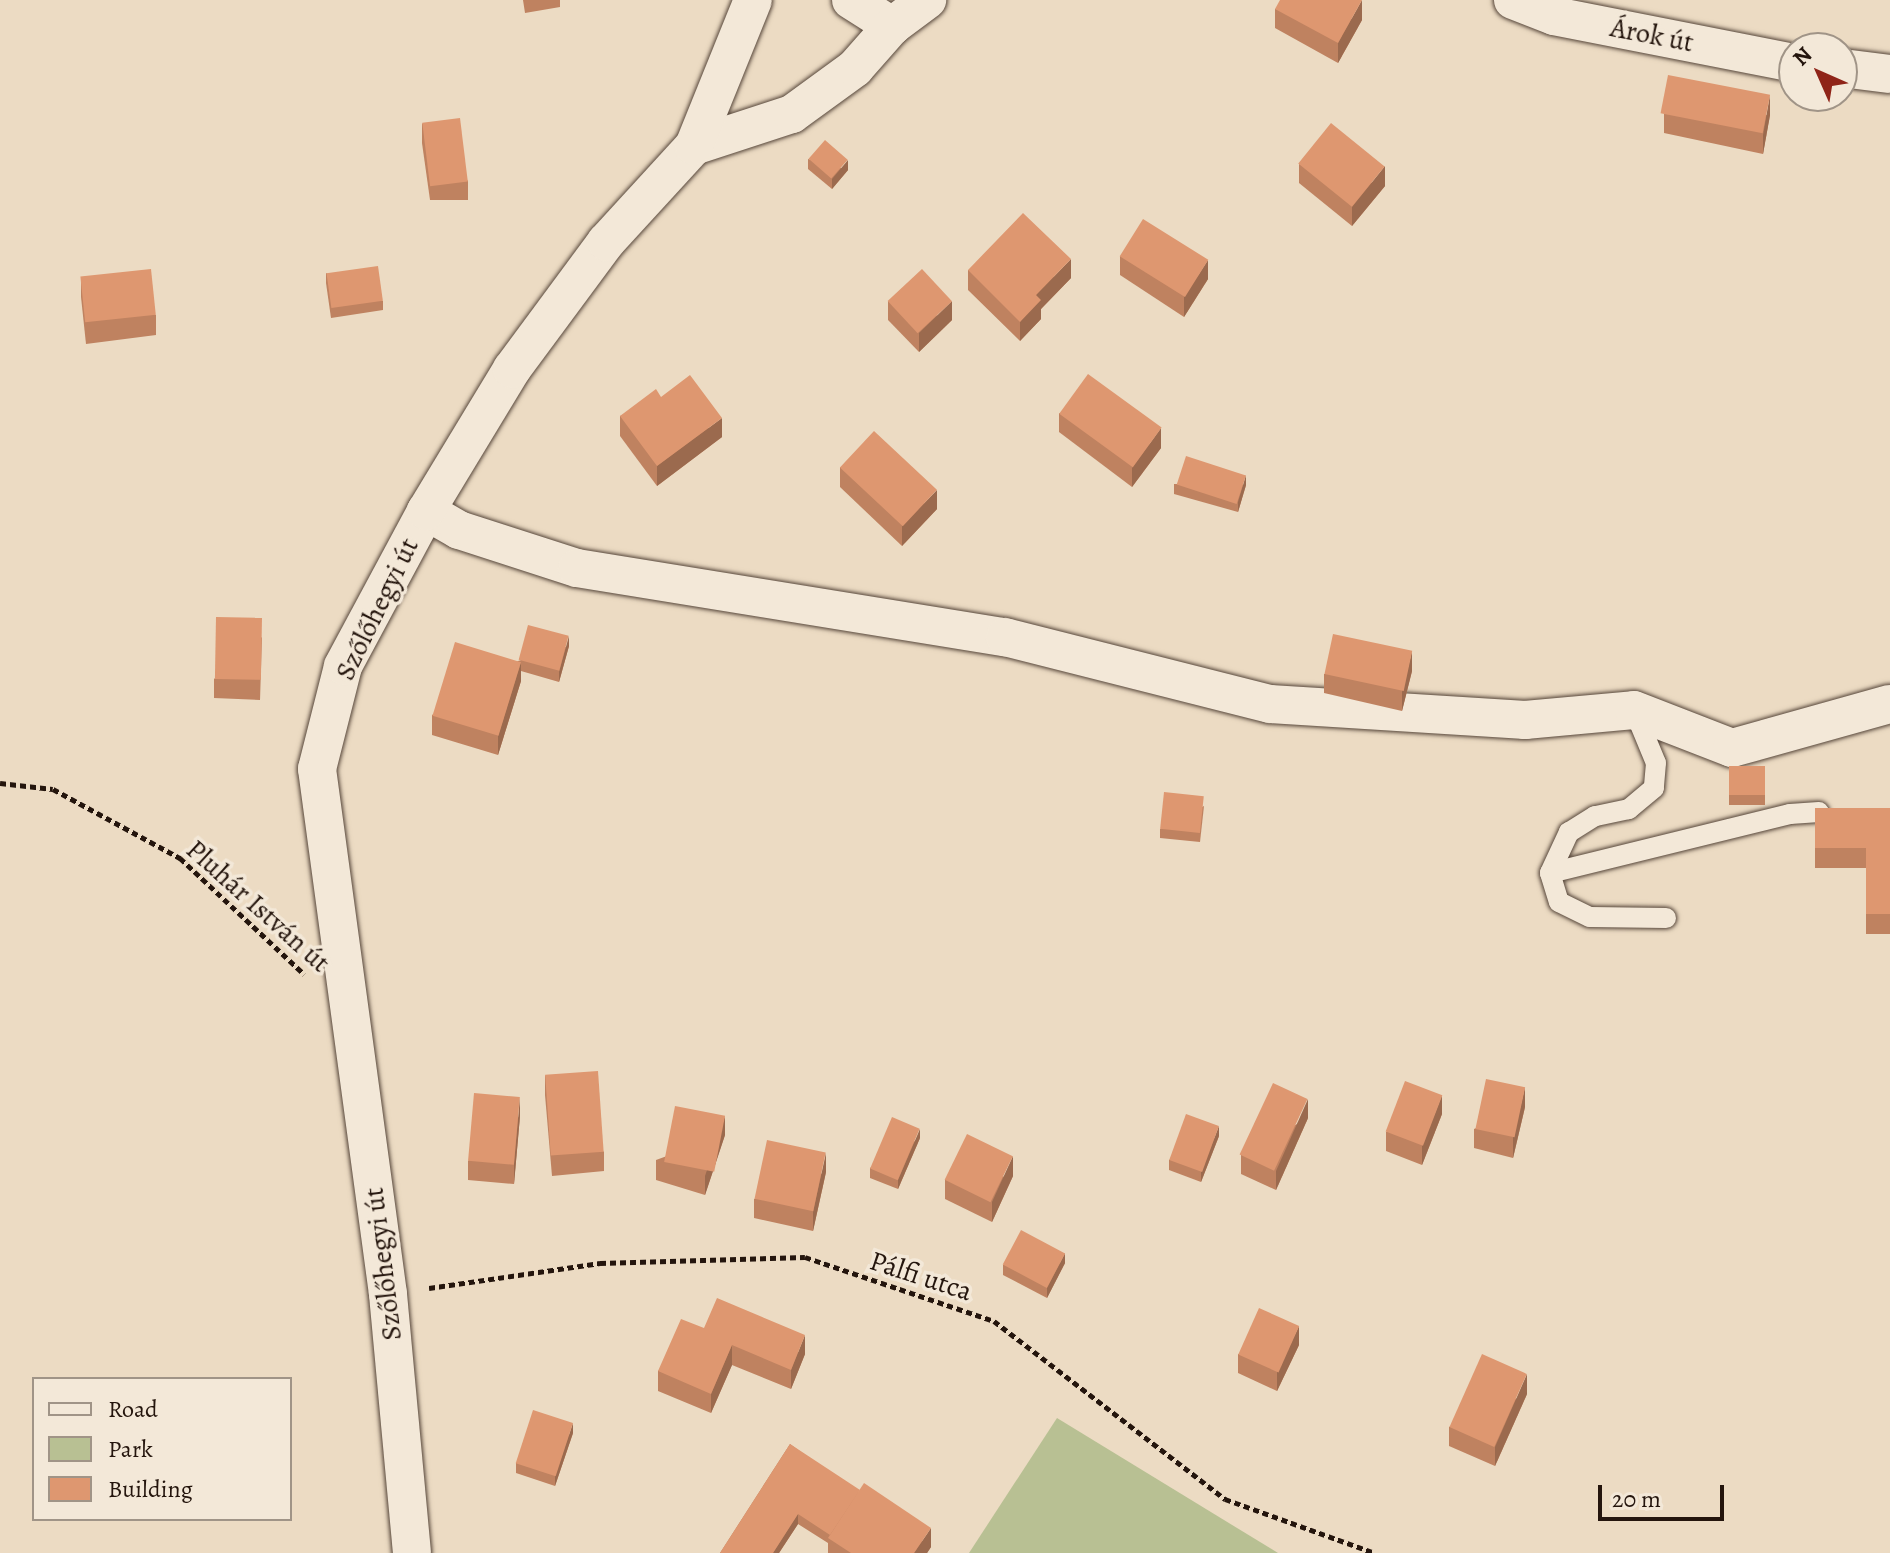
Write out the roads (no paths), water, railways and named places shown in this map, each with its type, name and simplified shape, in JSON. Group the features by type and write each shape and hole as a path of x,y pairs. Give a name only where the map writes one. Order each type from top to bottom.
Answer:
{"street":[{"name":"Szőlőhegyi út","path":"412,1553 388,1294 317,769 343,666 426,511 512,369 606,242 694,146 753,0"},
{"path":"851,0 892,26"},
{"path":"694,146 792,114 855,68 892,26 927,0"},
{"name":"Árok út","path":"1513,0 1554,16 1778,60"},
{"path":"1858,70 1890,74"},
{"path":"426,511 459,530 577,568 1005,637 1270,704 1525,720 1634,710 1732,748 1890,704"}],"lane":[{"path":"1634,710 1656,763 1654,788 1629,809 1595,816 1569,832 1550,873 1559,902 1590,917 1666,918"},
{"path":"1550,873 1790,814 1819,812"}]}
